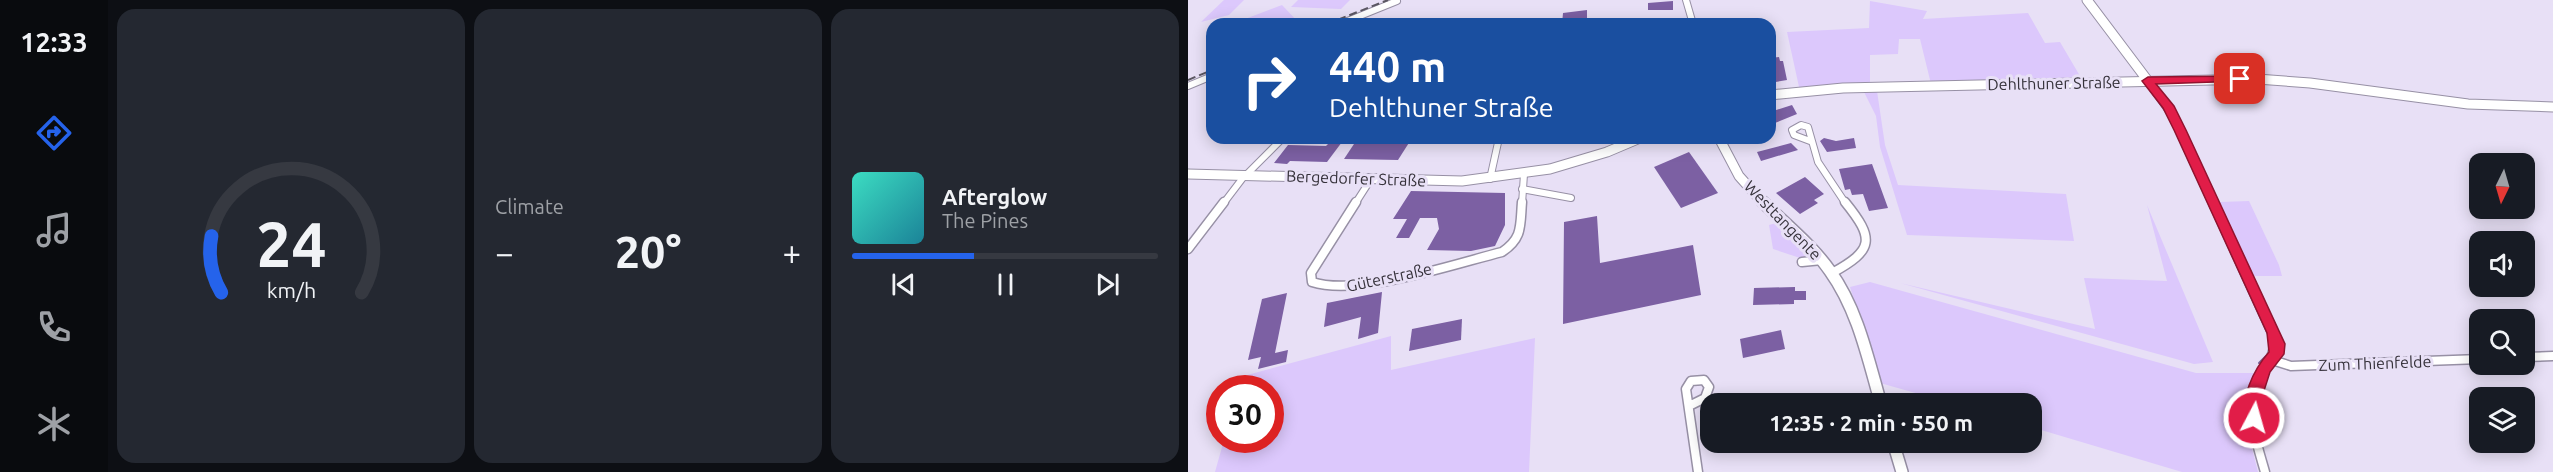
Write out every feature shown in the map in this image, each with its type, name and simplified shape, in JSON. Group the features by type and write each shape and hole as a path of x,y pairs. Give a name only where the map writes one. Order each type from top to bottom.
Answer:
{"street":[{"path":"1686,0 1691,18"},
{"path":"2087,0 2168,106 2274,333 2277,344 2272,360 2264,368 2253,400 2255,435 2265,472"},
{"path":"1355,18 1397,1"},
{"path":"1188,86 1206,78"},
{"name":"Dehlthuner Straße","path":"1776,94 1843,88 2282,80 2469,104 2553,107"},
{"path":"1810,141 1817,162 1829,182 1867,230 1869,243 1864,253 1853,262 1832,273"},
{"path":"1188,249 1246,174 1276,144"},
{"path":"1490,179 1498,144"},
{"path":"1524,174 1575,162 1624,144"},
{"name":"Westtangente","path":"1722,144 1730,162 1748,186 1822,260 1832,273 1859,331 1878,393"},
{"name":"Bergedorfer Straße","path":"1188,174 1246,174 1434,182 1490,179 1524,174"},
{"name":"Güterstraße","path":"1371,179 1311,273 1312,282 1317,286 1348,287 1502,252 1515,243 1520,230 1524,174"},
{"path":"1522,189 1571,198"},
{"path":"1802,262 1822,260"},
{"path":"2535,357 2553,356"},
{"name":"Zum Thienfelde","path":"2272,360 2291,366 2469,358"},
{"path":"1689,406 1698,472"},
{"path":"1896,453 1902,472"}],"shaded area":[{"path":"1224,0 1244,0 1229,15 1206,18 1206,21 1201,22"},
{"path":"1298,0 1350,0 1341,9 1291,7"},
{"path":"1870,1 1927,11 1923,19 2028,13 2045,43 2060,42 2080,76 2066,81 1931,84 1920,39 1899,39 1898,54 1870,55 1870,84 1799,87 1787,32 1869,28"},
{"path":"1282,5 1294,18 1248,18"},
{"path":"1877,91 1885,145 1898,185 2066,194 2074,241 1907,235 1880,147 1876,116 1864,92"},
{"path":"2249,201 2282,276 2251,276 2220,202"},
{"path":"2147,205 2213,362 2194,364 1900,283 2095,329 2084,278 2167,281"},
{"path":"1776,223 1807,256 1800,258 1773,249 1769,225"},
{"path":"1870,282 2196,373 2256,373 2248,400 2247,422 2258,472 2182,472 2042,430 2042,393 1916,393 1880,383 1850,287"},
{"path":"1391,336 1391,370 1535,338 1529,472 1215,472 1220,453 1284,453 1284,375 1247,375"}],"building":[{"path":"1673,1 1673,10 1648,10 1648,3"},
{"path":"1587,10 1587,18 1563,18 1563,13"},
{"path":"1776,57 1783,61 1787,80 1776,82"},
{"path":"1792,105 1797,114 1776,123 1776,110"},
{"path":"1824,138 1836,141 1854,138 1856,148 1827,152 1820,141"},
{"path":"1791,143 1798,150 1761,161 1757,152"},
{"path":"1340,144 1327,162 1274,163 1288,145"},
{"path":"1354,144 1408,144 1398,160 1344,159"},
{"path":"1689,152 1718,193 1681,208 1654,167"},
{"path":"1872,164 1888,208 1869,211 1863,194 1852,195 1850,189 1845,190 1839,169"},
{"path":"1805,177 1824,194 1814,200 1818,203 1800,214 1776,193"},
{"path":"1411,191 1505,193 1505,225 1495,246 1471,251 1427,250 1439,229 1437,218 1420,218 1409,238 1396,238 1407,219 1393,219"},
{"path":"1597,216 1600,263 1693,245 1701,295 1563,324 1564,222"},
{"path":"1795,287 1795,291 1806,291 1806,300 1794,300 1794,304 1753,305 1754,288"},
{"path":"1382,292 1378,333 1358,339 1361,317 1324,327 1327,303"},
{"path":"1287,293 1275,353 1288,350 1286,362 1258,369 1261,357 1248,360 1262,299"},
{"path":"1462,319 1461,340 1409,351 1412,329"},
{"path":"1781,330 1785,349 1743,358 1740,339"}],"waterway":[{"path":"2150,90 2168,115"},
{"path":"2171,121 2271,341"},
{"path":"2259,363 2268,354"}],"railway":[{"path":"1342,18 1388,0"},
{"path":"1188,80 1206,72"}],"route":[{"path":"2240,79 2148,81 2168,106 2180,130 2274,333 2277,344 2276,354 2264,368 2253,400 2254,418"}]}
